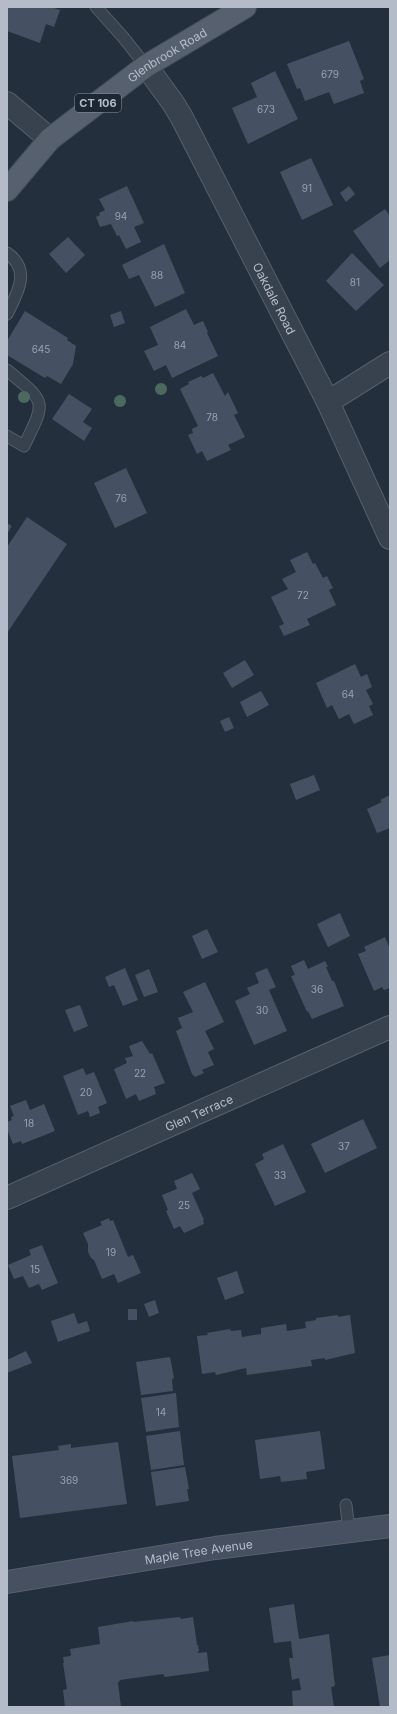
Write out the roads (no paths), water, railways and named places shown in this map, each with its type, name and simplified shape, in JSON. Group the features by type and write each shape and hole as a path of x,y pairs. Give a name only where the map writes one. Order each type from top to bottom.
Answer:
{"main road":[{"name":"Glenbrook Road","path":"7,190 50,139 146,66 245,7"},
{"name":"Maple Tree Avenue","path":"7,1582 208,1549 390,1526"}],"street":[{"name":"Oakdale Road","path":"146,66 173,102 181,116 328,402 390,538"},
{"path":"7,103 50,139"},
{"path":"328,402 390,363"},
{"name":"Glen Terrace","path":"7,1198 390,1027"}],"lane":[{"path":"96,7 123,37 146,66"},
{"path":"7,253 19,267 21,277 20,284 7,314"},
{"path":"7,370 33,392 38,399 40,406 39,416 24,446 7,436"},
{"path":"346,1505 349,1531"}]}
